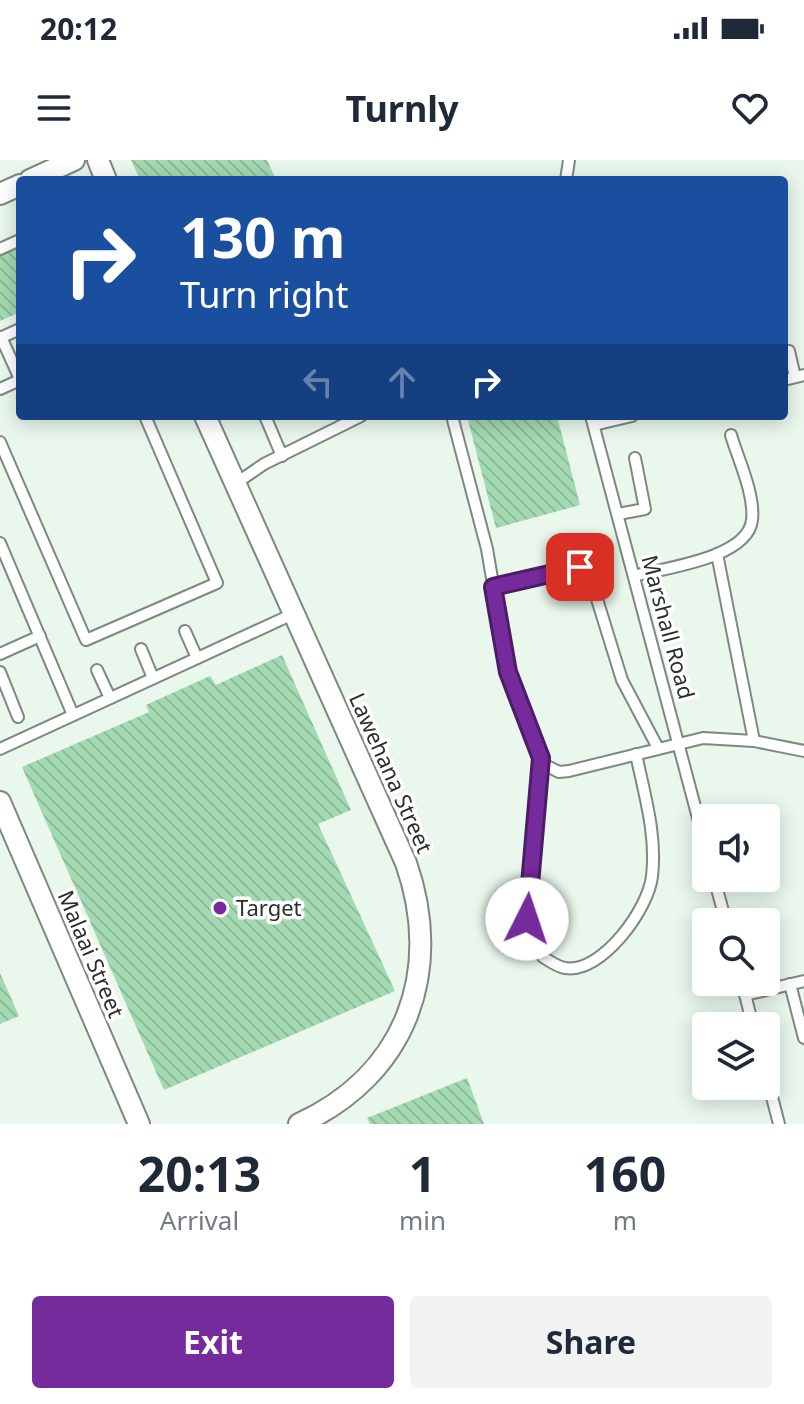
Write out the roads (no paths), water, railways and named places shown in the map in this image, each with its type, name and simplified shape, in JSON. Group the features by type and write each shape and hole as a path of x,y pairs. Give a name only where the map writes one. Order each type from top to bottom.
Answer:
{"street":[{"path":"39,176 74,160"},
{"name":"Lawehana Street","path":"207,420 416,891 423,950 411,1009 382,1061 339,1102 299,1124"},
{"name":"Malaai Street","path":"0,802 139,1124"}],"lane":[{"path":"0,338 16,372"},
{"path":"788,351 794,378"},
{"path":"0,442 86,640 217,583 147,420"},
{"path":"267,420 282,456"},
{"path":"235,484 353,420"},
{"path":"453,420 493,587 508,672 541,758 551,770 559,772 703,738 754,741 804,751"},
{"name":"Marshall Road","path":"593,420 694,804"},
{"path":"634,576 730,550 747,535 752,519 731,435"},
{"path":"618,514 645,509 635,458"},
{"path":"0,543 73,715"},
{"path":"717,554 754,741"},
{"path":"493,587 580,567 588,570 622,680 658,748"},
{"path":"0,749 293,614"},
{"path":"185,631 197,658"},
{"path":"0,654 40,636"},
{"path":"141,649 153,678"},
{"path":"97,670 110,698"},
{"path":"0,672 18,717"},
{"path":"541,758 527,919 543,957 564,969 582,967 600,959 627,928 652,879 648,810 636,754"},
{"path":"780,986 804,981"},
{"path":"790,984 804,1038"},
{"path":"773,1100 779,1124"}],"place":[{"name":"Target","path":"220,908"}]}
